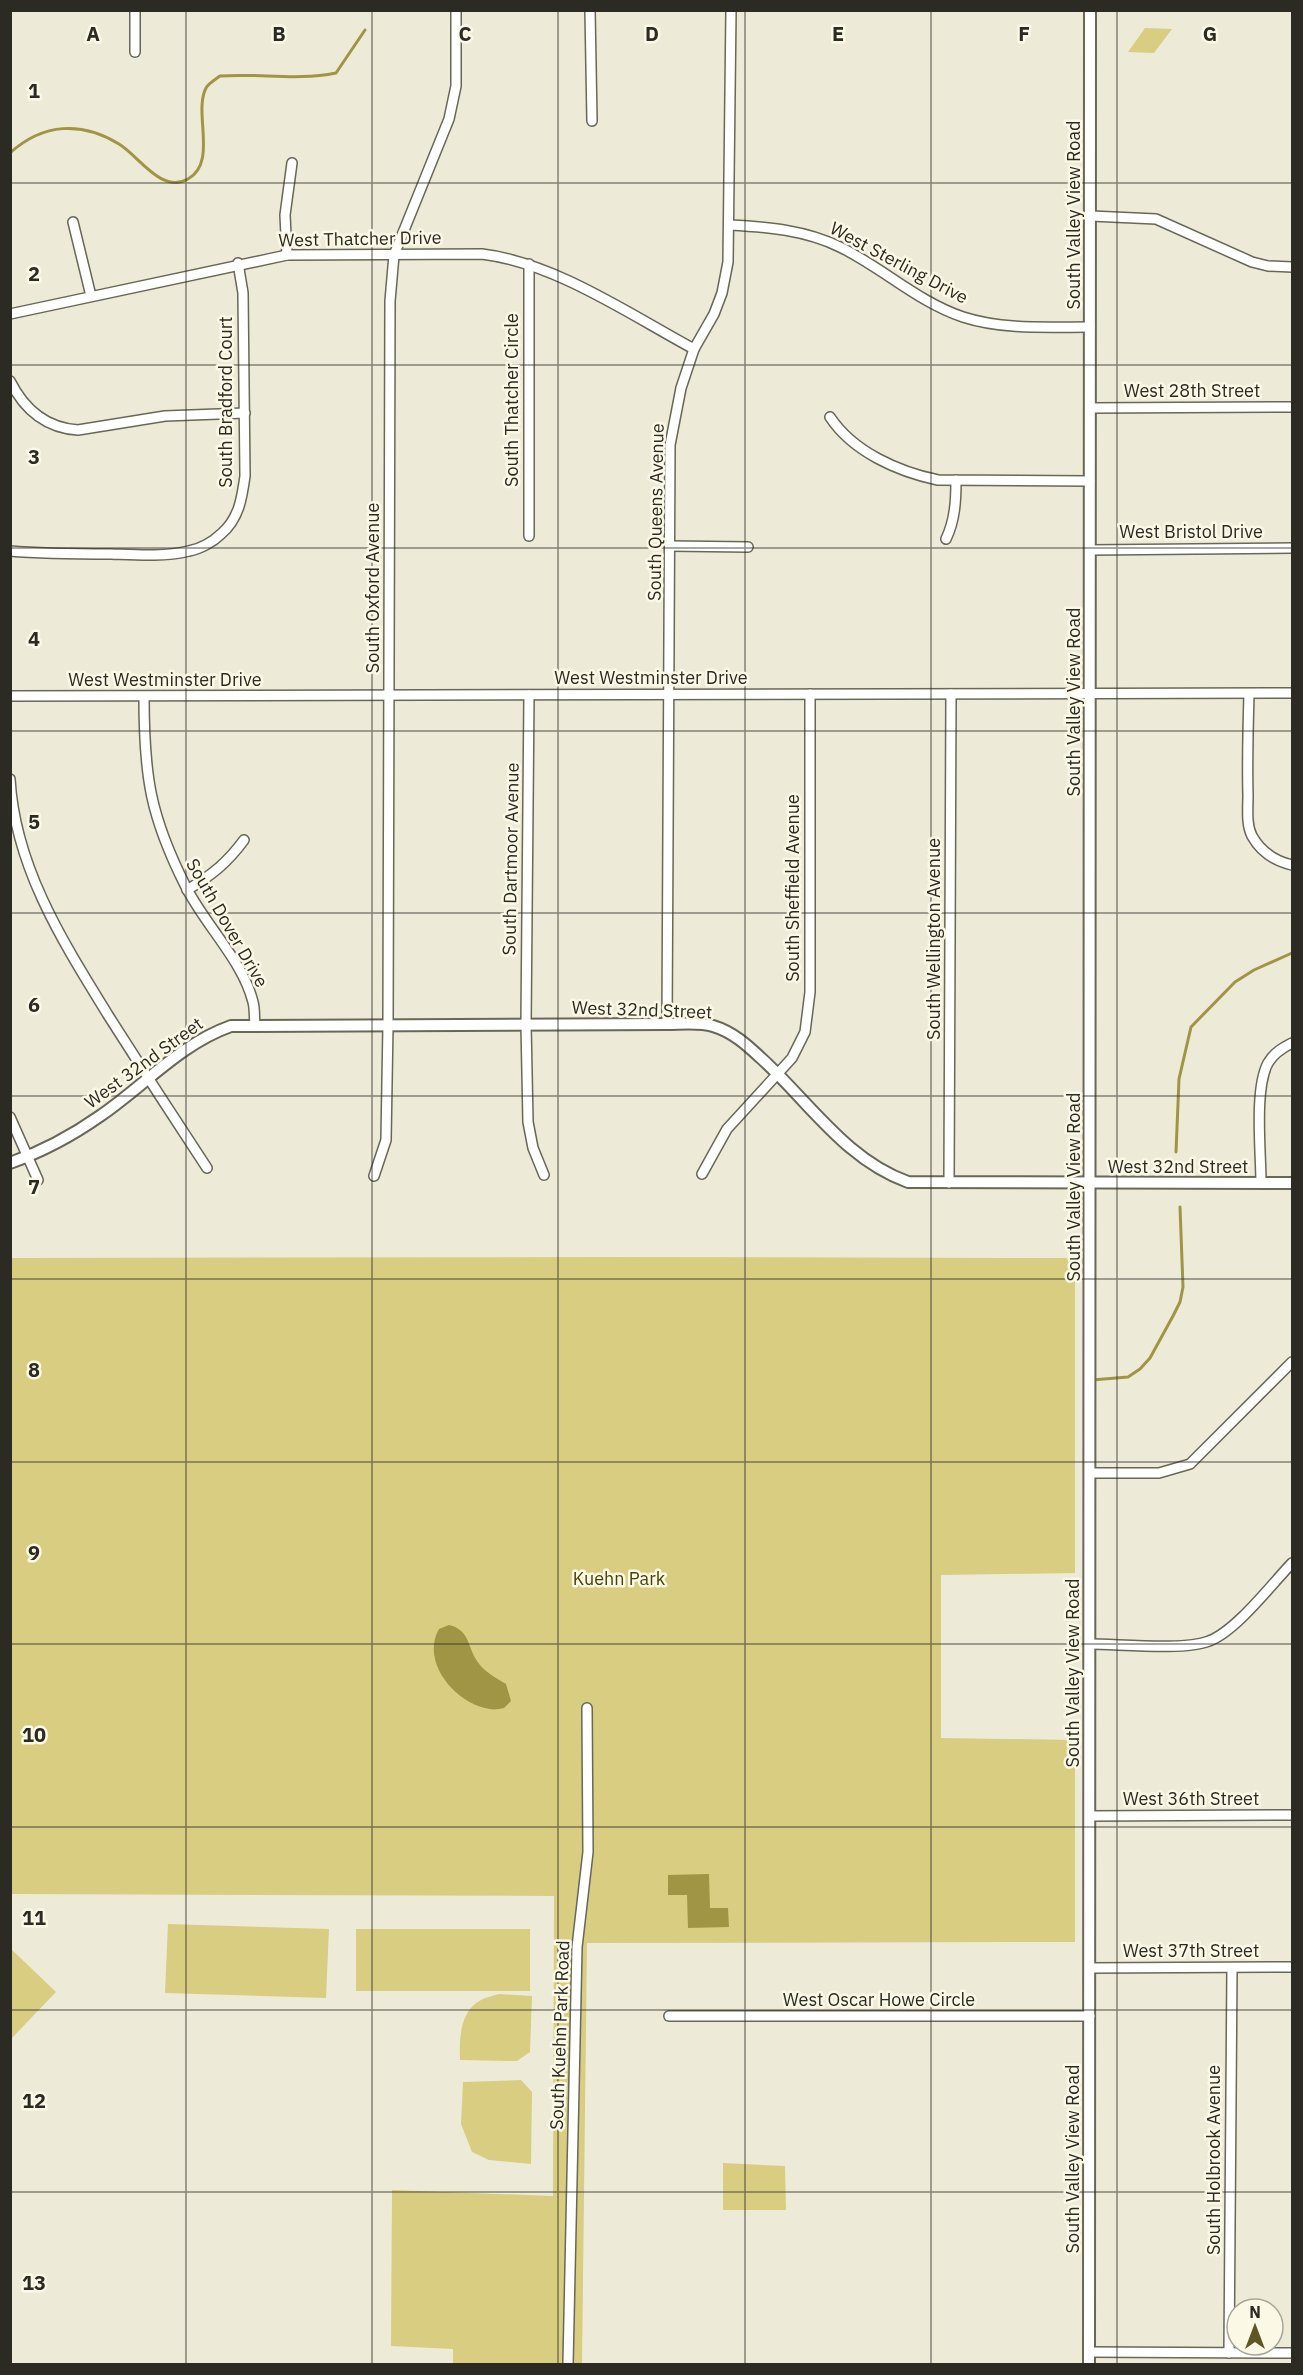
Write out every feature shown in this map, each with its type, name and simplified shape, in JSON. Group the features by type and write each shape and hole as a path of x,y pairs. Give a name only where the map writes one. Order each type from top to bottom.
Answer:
{"street":[{"path":"135,10 135,52"},
{"name":"South Oxford Avenue","path":"374,1176 386,1140 390,695 390,301 394,255 449,119 456,86 456,10"},
{"path":"590,10 592,121"},
{"name":"South Queens Avenue","path":"667,1024 670,445 681,388 694,349 714,314 722,293 729,262 731,10"},
{"name":"South Valley View Road","path":"1089,2364 1090,10"},
{"path":"287,255 285,214 292,163"},
{"path":"1091,216 1156,219 1252,262 1268,266 1293,267"},
{"path":"73,222 91,296"},
{"name":"West Sterling Drive","path":"730,225 784,229 818,238 841,248 920,297 964,317 988,323 1029,327 1090,327"},
{"name":"West Thatcher Drive","path":"10,314 238,263 287,255 482,254 529,264 584,290 694,349"},
{"name":"South Bradford Court","path":"10,551 155,555 189,551 223,533 237,514 242,499 245,468 243,293 238,263"},
{"name":"South Thatcher Circle","path":"529,264 529,536"},
{"path":"10,381 34,414 49,424 69,430 165,416 245,413"},
{"name":"West 28th Street","path":"1091,408 1293,407"},
{"path":"830,417 847,438 885,462 922,476 956,480 1090,481"},
{"path":"946,539 954,515 956,480"},
{"path":"670,546 748,547"},
{"name":"West Bristol Drive","path":"1090,550 1293,548"},
{"name":"West Westminster Drive","path":"10,696 1293,693"},
{"name":"South Sheffield Avenue","path":"702,1174 728,1129 792,1058 802,1038 810,1006 810,694"},
{"name":"South Wellington Avenue","path":"949,1183 951,694"},
{"path":"1249,694 1247,767 1249,827 1253,837 1273,859 1293,865"},
{"name":"South Dartmoor Avenue","path":"529,695 526,1024 528,1122 533,1148 544,1175"},
{"name":"South Dover Drive","path":"144,697 146,768 154,812 164,842 188,890 247,984 254,1004 255,1024"},
{"path":"10,779 13,819 33,880 53,925 147,1078 207,1168"},
{"path":"188,890 229,860 244,840"},
{"name":"West 32nd Street","path":"10,1163 28,1157 100,1116 207,1034 231,1026 255,1024 667,1024 711,1025 729,1032 778,1074 854,1153 880,1170 908,1182 1293,1183"},
{"path":"1261,1183 1262,1080 1271,1058 1293,1042"},
{"path":"10,1117 38,1180"},
{"path":"1090,1473 1159,1473 1190,1464 1293,1362"},
{"path":"1090,1644 1182,1645 1210,1641 1233,1626 1293,1563"},
{"name":"South Kuehn Park Road","path":"568,2364 577,1947 588,1852 587,1708"},
{"name":"West 36th Street","path":"1090,1816 1293,1815"},
{"name":"West 37th Street","path":"1090,1968 1293,1967"},
{"name":"South Holbrook Avenue","path":"1229,2297 1232,1968"},
{"name":"West Oscar Howe Circle","path":"669,2016 1090,2016"},
{"path":"1089,2352 1225,2354"}],"green space":[{"path":"1145,28 1172,29 1154,53 1128,52"},
{"name":"Kuehn Park","path":"10,1258 1075,1258 1075,1573 941,1575 941,1738 1075,1740 1075,1942 587,1943 582,2364 453,2364 453,2349 391,2346 392,2190 553,2196 554,1896 11,1894"},
{"path":"168,1924 329,1929 326,1998 165,1993"},
{"path":"356,1929 530,1929 530,1991 356,1991"},
{"path":"10,1948 56,1992 11,2039 10,2039"},
{"path":"499,1994 532,1996 530,2052 517,2061 460,2060 462,2026 469,2011 481,2000"},
{"path":"521,2080 532,2092 531,2164 489,2160 472,2152 461,2124 463,2082"},
{"path":"723,2163 785,2166 786,2210 723,2210"}],"shaded area":[{"path":"449,1625 461,1631 483,1668 506,1684 511,1701 504,1708 492,1709 477,1705 465,1699 445,1679 434,1655 434,1642 439,1629"},
{"path":"709,1874 710,1908 728,1908 729,1927 688,1928 687,1895 668,1895 668,1875"}],"waterway":[{"path":"10,153 23,143 49,131 63,129 91,131 119,144 160,178 169,182 188,179 197,171 202,161 203,98 210,83 220,76 292,77 336,73 365,30"},
{"path":"1176,1152 1179,1079 1191,1027 1235,982 1254,970 1292,953"},
{"path":"1092,1380 1128,1377 1140,1369 1150,1358 1173,1316 1180,1302 1183,1287 1180,1207"}]}
